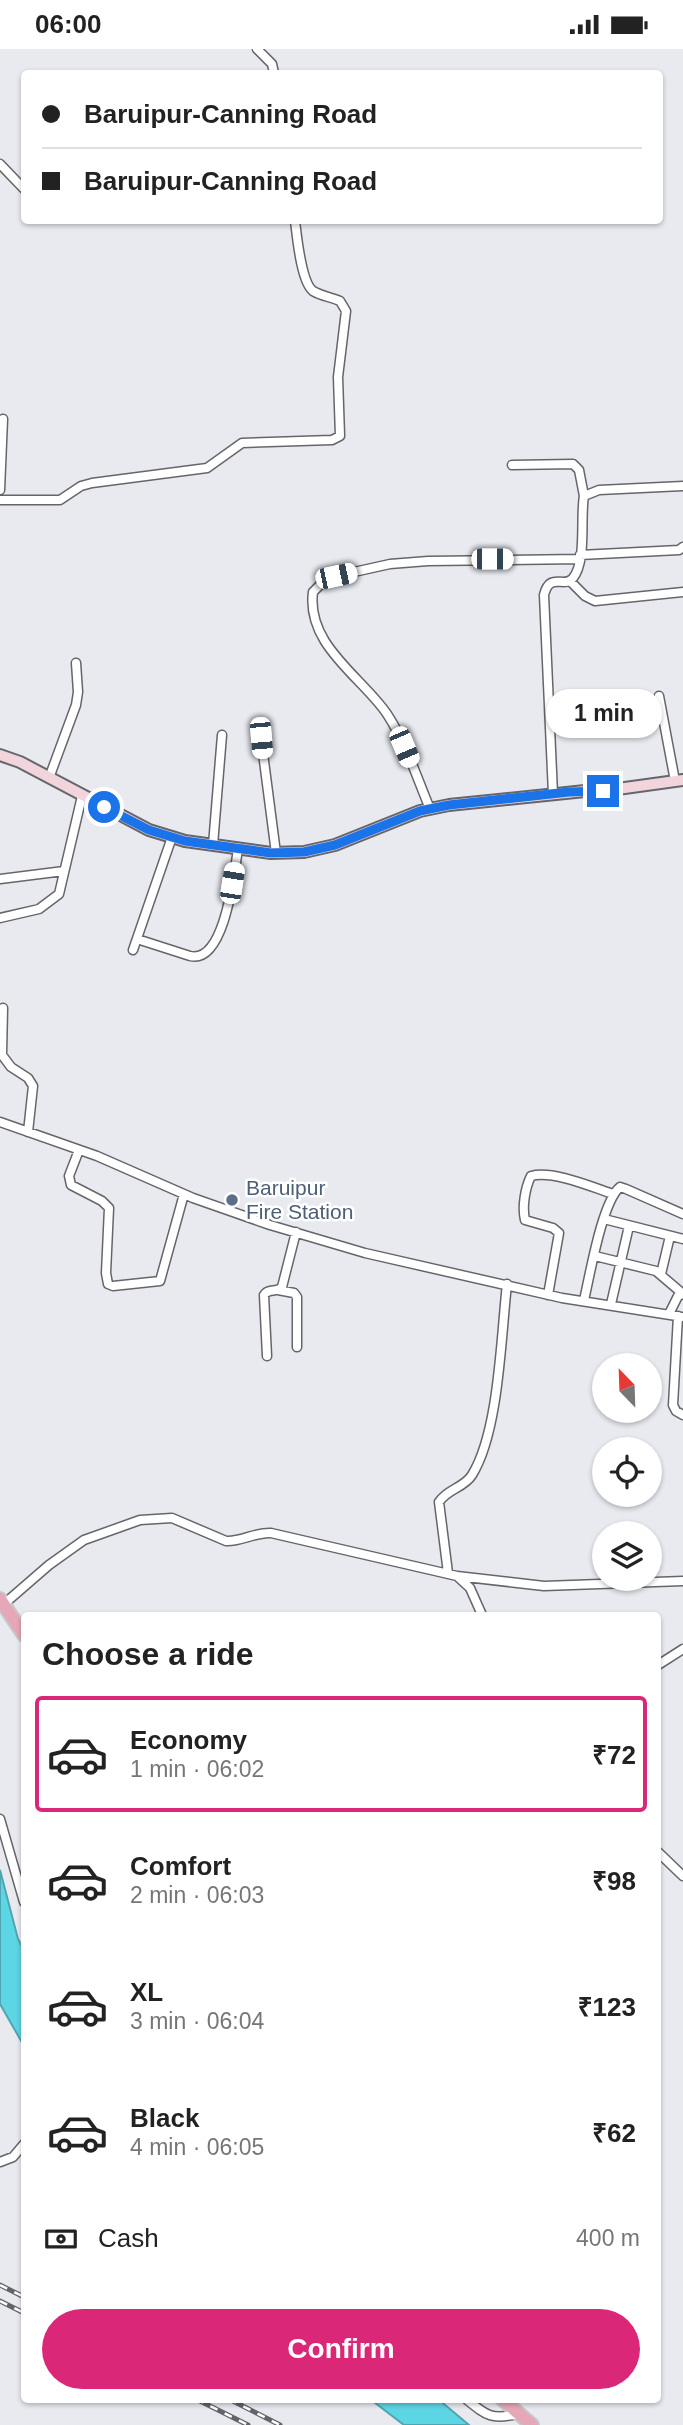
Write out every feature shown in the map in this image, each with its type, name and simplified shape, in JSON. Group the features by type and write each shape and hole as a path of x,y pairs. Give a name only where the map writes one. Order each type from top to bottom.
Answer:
{"main road":[{"path":"0,755 20,762 149,830 213,845 276,853 304,852 335,845 430,809 449,805 603,791 679,780"},
{"path":"2,1601 21,1630"},
{"path":"506,2403 532,2425"}],"street":[{"path":"257,49 272,64 273,70"},
{"path":"0,164 21,186"},
{"path":"0,500 61,499 92,482 207,468 242,443 332,440 340,436 338,377 346,310 340,300 316,293 309,287 303,270 295,224"},
{"path":"0,490 3,419"},
{"path":"512,465 573,464 579,470 584,496 580,557 574,577 570,581 551,582 543,597 553,794"},
{"path":"584,496 599,490 683,486"},
{"path":"430,809 388,716 325,642 314,613 313,592 326,579 408,562 580,557 679,550 683,547"},
{"path":"570,581 585,596 595,601 683,591"},
{"path":"49,778 76,705 76,663"},
{"path":"659,696 679,780"},
{"path":"213,845 222,735"},
{"path":"261,738 268,808 276,853"},
{"path":"0,918 44,907 58,894 82,796"},
{"path":"133,950 172,837"},
{"path":"137,939 195,958 206,954 217,939 229,901 238,849"},
{"path":"0,879 64,871"},
{"path":"3,1008 2,1055 11,1067 33,1086 28,1132"},
{"path":"0,1122 79,1150 184,1194 365,1253 548,1295 677,1316"},
{"path":"79,1150 69,1175 71,1185 102,1201 109,1208 106,1273 108,1284 113,1286 160,1280 184,1194"},
{"path":"548,1295 559,1233 553,1228 524,1220 527,1184 531,1176 574,1181 613,1194"},
{"path":"584,1300 604,1219 613,1194 620,1187 683,1214"},
{"path":"604,1219 683,1239"},
{"path":"611,1304 629,1226"},
{"path":"278,1290 282,1287 296,1232"},
{"path":"661,1274 670,1236"},
{"path":"595,1256 652,1269 683,1294"},
{"path":"448,1573 439,1502 447,1492 468,1481 485,1444 492,1413 508,1284"},
{"path":"683,1286 683,1294"},
{"path":"267,1356 263,1297 268,1291 294,1293 297,1297 297,1347"},
{"path":"683,1294 675,1300 678,1390 674,1408 683,1415"},
{"path":"2,1601 84,1540 152,1518 179,1520 226,1541 271,1533 457,1576 544,1586 683,1581"},
{"path":"457,1576 470,1588 481,1612"},
{"path":"661,1663 683,1649"},
{"path":"0,1819 21,1892"},
{"path":"661,1855 683,1876"},
{"path":"0,2162 13,2157 21,2148"},
{"path":"471,2403 495,2418 518,2414"}],"water":[{"path":"0,1870 21,1944 21,2041 0,2004"},
{"path":"375,2403 443,2403 469,2425 404,2425"}],"railway":[{"path":"0,2285 21,2296"},
{"path":"0,2301 21,2312"},
{"path":"204,2403 248,2425"},
{"path":"237,2403 280,2425"}],"place":[{"name":"Baruipur Fire Station","path":"232,1200"}],"route":[{"path":"104,807 149,830 185,841 271,853 304,852 335,845 420,811 449,805 603,791"}]}
